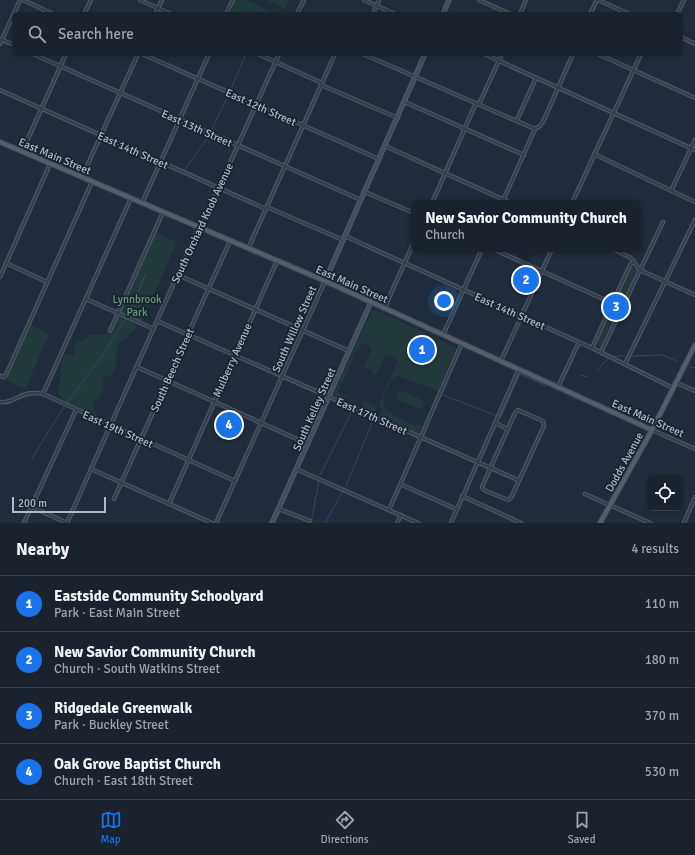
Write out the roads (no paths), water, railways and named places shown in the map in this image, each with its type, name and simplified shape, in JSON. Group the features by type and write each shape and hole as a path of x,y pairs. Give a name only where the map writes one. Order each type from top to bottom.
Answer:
{"main road":[{"path":"444,12 449,0"},
{"name":"South Willow Street","path":"325,281 424,56"},
{"name":"East Main Street","path":"0,142 325,281 652,430"},
{"name":"South Kelley Street","path":"272,523 309,444 371,302"},
{"name":"Dodds Avenue","path":"600,523 674,389 695,345"}],"street":[{"path":"15,12 21,0 48,12"},
{"path":"85,12 91,0"},
{"path":"140,0 167,12"},
{"path":"157,12 162,0"},
{"path":"227,12 233,0"},
{"path":"298,12 304,0"},
{"path":"364,0 390,12"},
{"path":"374,12 379,0"},
{"path":"479,0 506,12"},
{"path":"521,12 526,0"},
{"path":"591,12 597,0 604,1 625,12"},
{"path":"678,12 684,0"},
{"path":"0,44 12,18"},
{"path":"683,38 695,44"},
{"path":"1,40 12,44"},
{"name":"East 13th Street","path":"38,56 361,200"},
{"path":"22,152 65,56"},
{"path":"82,178 137,56"},
{"name":"East 12th Street","path":"146,56 379,159"},
{"path":"142,203 207,56"},
{"path":"262,56 398,118"},
{"name":"South Orchard Knob Avenue","path":"67,523 110,424 278,56"},
{"path":"248,249 334,56"},
{"path":"369,56 535,129"},
{"path":"488,56 695,150"},
{"path":"433,200 465,128 501,56"},
{"path":"503,200 535,129 543,122 572,56"},
{"path":"602,56 695,98"},
{"path":"573,200 640,56"},
{"path":"517,120 536,78"},
{"name":"East 14th Street","path":"0,90 219,188 405,263 601,352 674,389"},
{"path":"405,102 524,155"},
{"path":"671,191 695,140"},
{"path":"385,146 501,200"},
{"path":"594,154 695,202"},
{"path":"0,277 50,164"},
{"path":"0,376 4,377 92,182"},
{"path":"365,192 411,212"},
{"path":"43,394 130,198"},
{"path":"110,331 163,212"},
{"path":"625,364 695,220"},
{"path":"601,352 663,222"},
{"name":"South Beech Street","path":"114,500 230,241"},
{"path":"384,308 411,249"},
{"path":"443,335 481,252"},
{"path":"500,252 612,303"},
{"path":"501,361 551,252"},
{"path":"619,252 634,261 640,270 695,295"},
{"name":"Mulberry Avenue","path":"169,504 277,261"},
{"path":"592,348 630,265 634,261"},
{"path":"6,263 48,282"},
{"path":"178,275 350,351"},
{"name":"South Willow Street","path":"216,523 325,281"},
{"path":"86,299 154,329"},
{"name":"East 17th Street","path":"157,321 518,480"},
{"path":"558,387 579,342"},
{"path":"389,510 462,343"},
{"path":"137,367 309,444"},
{"path":"451,523 519,369"},
{"path":"677,383 695,391"},
{"name":"East 19th Street","path":"0,402 10,401 26,393 34,392 43,394 235,481"},
{"path":"24,523 76,410"},
{"path":"518,410 543,421 544,426 511,498 508,500 482,487 490,468 514,413 518,410"},
{"path":"495,423 508,429"},
{"name":"East Main Street","path":"652,430 695,449"},
{"path":"91,469 212,523"},
{"path":"296,469 418,523"},
{"path":"400,484 456,509"},
{"path":"585,494 650,523"},
{"path":"462,496 521,523"},
{"path":"684,523 695,498"},
{"path":"32,507 67,523"},
{"path":"279,509 310,521"},
{"path":"397,523 401,515"}],"waterway":[{"path":"230,91 245,56"},
{"path":"211,131 228,96"},
{"path":"185,169 209,136"},
{"path":"128,314 146,274"},
{"path":"67,403 103,355 125,319"},
{"path":"632,356 662,355 676,361"},
{"path":"614,356 625,356"},
{"path":"596,371 608,359"},
{"path":"690,367 695,368"},
{"path":"501,417 520,374 546,386"},
{"path":"581,375 587,377"},
{"path":"443,395 495,415"},
{"path":"32,458 64,407"},
{"path":"320,475 352,411"},
{"path":"346,486 373,421"},
{"path":"311,523 319,480"},
{"path":"325,523 343,491"}],"place":[{"name":"New Savior Community Church","path":"526,280"},
{"name":"Ridgedale Greenwalk","path":"616,307"},
{"name":"Eastside Community Schoolyard","path":"422,350"},
{"name":"Oak Grove Baptist Church","path":"229,425"}],"park label":[{"name":"Lynnbrook Park","path":"137,305"}]}
